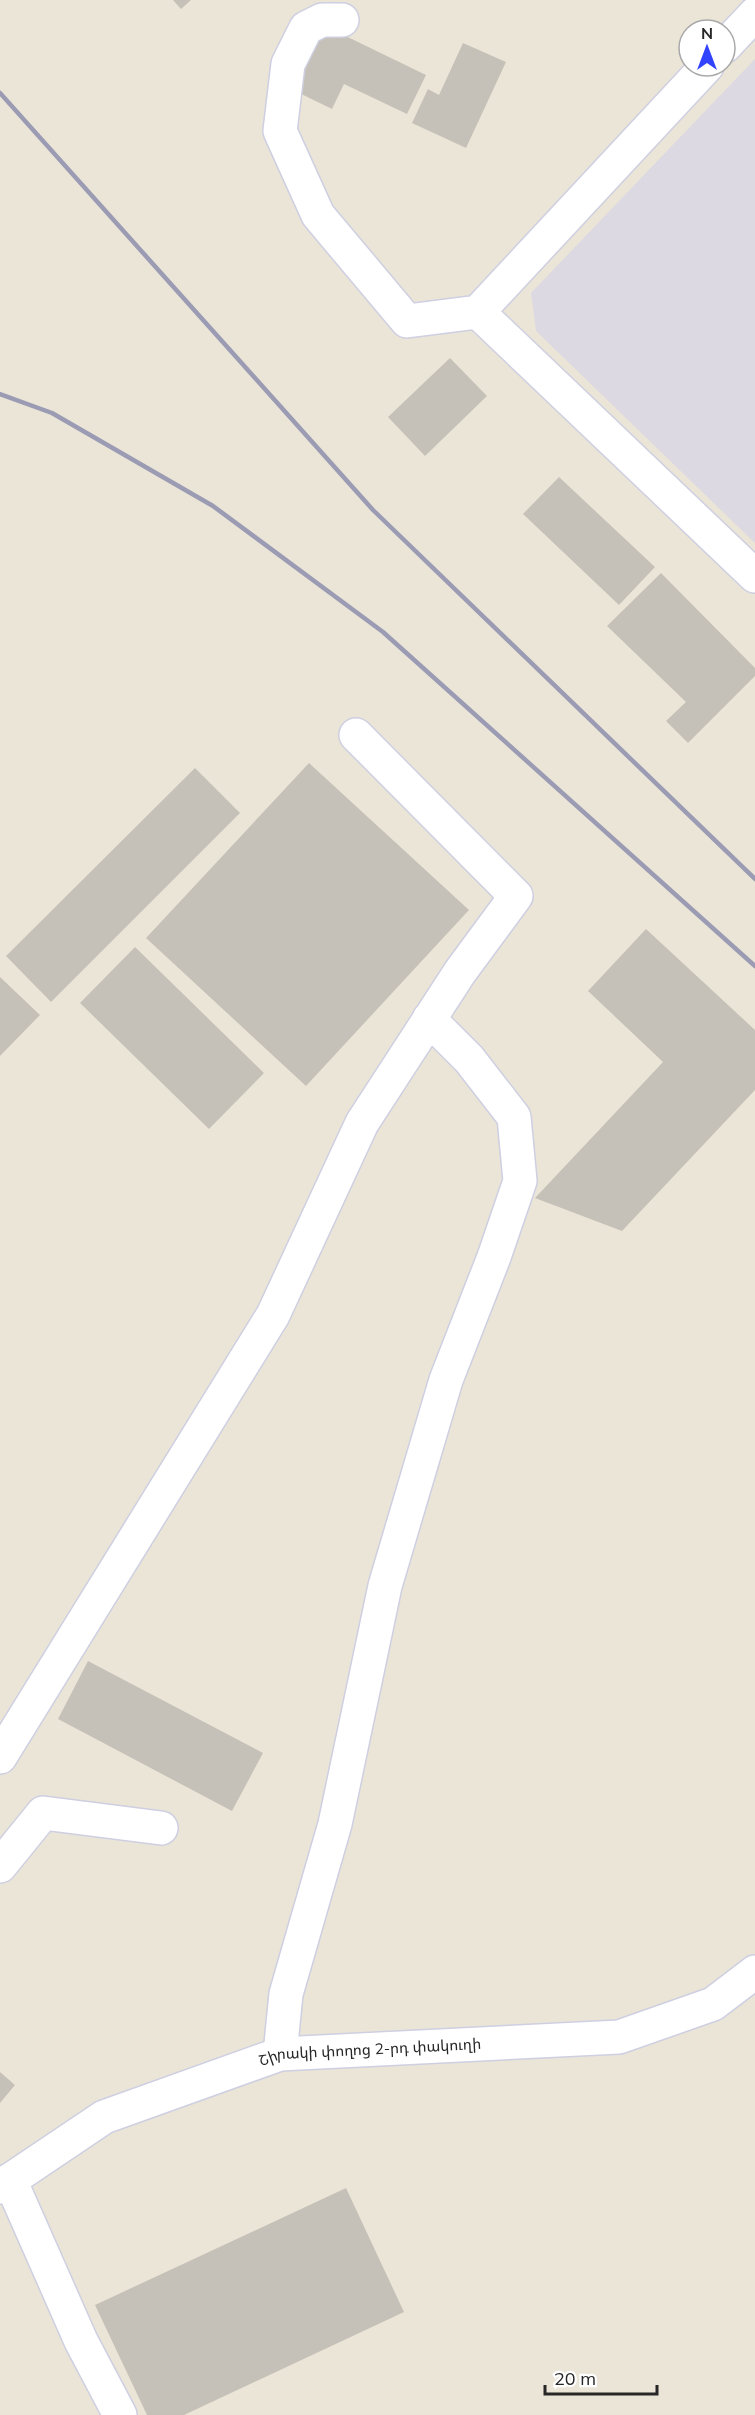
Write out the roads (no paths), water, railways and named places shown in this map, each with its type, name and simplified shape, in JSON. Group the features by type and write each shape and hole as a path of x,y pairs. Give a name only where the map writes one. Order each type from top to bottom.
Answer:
{"street":[{"path":"737,33 755,14"},
{"path":"342,20 322,20 306,28 288,64 280,131 318,215 407,321 478,312 695,78"},
{"path":"478,312 755,576"},
{"path":"0,1757 273,1315 362,1123 460,972 516,896 356,735"},
{"path":"280,2054 286,1994 335,1824 385,1586 446,1380 494,1257 520,1181 514,1117 469,1059 429,1019"},
{"path":"0,1866 43,1813 160,1828"},
{"name":"Շիրակի փողոց 2-րդ փակուղի","path":"5,2184 104,2117 280,2054 619,2037 712,2004 755,1971"},
{"path":"5,2184 81,2341 120,2415"}],"railway":[{"path":"0,93 373,510 755,879"},
{"path":"0,394 52,413 213,506 383,632 755,966"}]}
